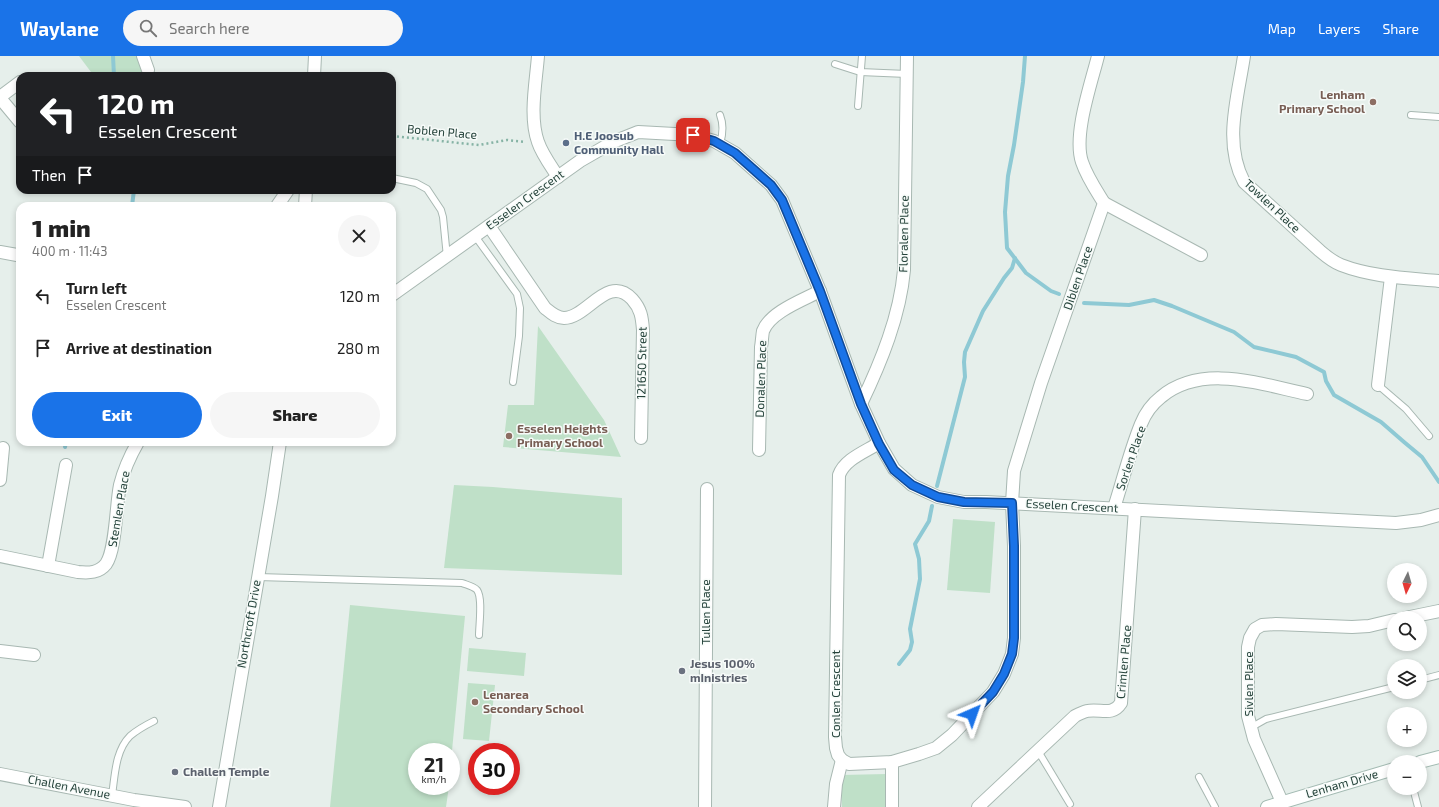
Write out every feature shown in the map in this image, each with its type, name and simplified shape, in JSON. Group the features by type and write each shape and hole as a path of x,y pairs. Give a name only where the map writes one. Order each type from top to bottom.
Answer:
{"street":[{"path":"143,56 148,70"},
{"path":"314,72 315,56"},
{"path":"538,56 534,115 535,131 538,143 558,177"},
{"name":"Floralen Place","path":"861,404 876,373 898,310 902,291 904,270 907,56"},
{"path":"1098,56 1080,128 1080,148 1082,161 1088,177 1104,203 1201,255"},
{"name":"Towlen Place","path":"1244,56 1232,143 1237,170 1244,182 1330,260 1353,269 1390,277 1439,281"},
{"path":"16,85 0,98 16,117"},
{"name":"Esselen Crescent","path":"396,292 580,161 613,142 638,132 693,135 720,144 735,153 771,185 782,200 820,291 861,404 879,444 894,470 912,485 938,497 964,502 1012,503 1396,523 1421,520 1439,515"},
{"name":"Diblen Place","path":"1012,503 1015,467 1041,383 1104,203"},
{"name":"121650 Street","path":"489,226 545,308 553,315 563,318 572,316 611,291 627,293 639,307 642,317 643,330 641,438"},
{"path":"0,252 16,255"},
{"path":"1378,385 1390,277"},
{"name":"Donalen Place","path":"759,450 761,347 763,331 775,315 820,291"},
{"name":"Sorlen Place","path":"1114,508 1141,424 1155,403 1175,387 1195,380 1217,379 1249,381 1307,394"},
{"name":"Conlen Crescent","path":"842,760 838,755 835,737 839,475 847,463 879,444"},
{"name":"Stemlen Place","path":"0,556 91,573 99,570 106,564 111,554 120,486 125,467 136,446"},
{"name":"Northcroft Drive","path":"219,807 279,446"},
{"path":"0,480 3,448"},
{"path":"48,566 66,465"},
{"name":"Tullen Place","path":"705,807 707,489"},
{"path":"834,807 836,784 842,760 849,764 892,762 936,748 952,735 993,692 1004,674 1012,654 1014,638 1014,546 1012,503"},
{"name":"Crimlen Place","path":"978,807 1075,716 1088,710 1110,711 1117,709 1121,703 1135,509"},
{"path":"1427,613 1439,611"},
{"name":"Sivlen Place","path":"1282,802 1250,728 1248,716 1248,647 1250,638 1256,629 1262,625 1276,624 1352,627 1369,626 1387,622"},
{"path":"0,651 34,656"},
{"path":"1427,760 1439,757"},
{"path":"892,762 892,807"},
{"name":"Lenham Drive","path":"1267,807 1387,772"},
{"name":"Challen Avenue","path":"0,774 185,807"}],"lane":[{"path":"858,106 862,56"},
{"path":"835,64 860,72 906,74"},
{"path":"720,115 723,135 720,144"},
{"path":"1411,115 1439,116"},
{"path":"396,179 416,183 428,189 444,217 447,257"},
{"path":"475,236 517,294 520,308 519,336 513,382"},
{"path":"1378,385 1406,409 1429,436"},
{"path":"258,577 462,583 470,585 477,590 480,601 478,635"},
{"path":"1427,678 1439,675"},
{"path":"1250,728 1266,719 1387,689"},
{"path":"112,795 116,766 124,744 130,736 154,721"},
{"path":"1038,751 1070,804"},
{"path":"1200,777 1215,807"},
{"path":"1415,795 1418,807"}],"path":[{"name":"Boblen Place","path":"396,136 479,145 506,140 538,143"}],"green space":[{"path":"79,56 137,56 143,72 91,72"},
{"path":"538,326 604,420 621,457 503,447 508,405 534,405"},
{"path":"454,485 622,498 622,575 444,568"},
{"path":"953,519 995,522 990,593 947,590"},
{"path":"350,605 465,616 453,743 408,743 408,795 448,795 446,807 330,807"},
{"path":"469,648 526,653 524,676 467,671"},
{"path":"468,683 495,685 489,741 463,739"},
{"path":"887,774 888,807 842,807 841,775"}],"waterway":[{"path":"113,56 114,72"},
{"path":"1025,56 1023,82 1008,176 1005,212 1007,248 1026,273 1051,291 1059,294"},
{"path":"132,202 134,194"},
{"path":"937,486 965,377 965,352 983,311 1012,268 1015,258"},
{"path":"1084,303 1129,305 1154,300 1234,332 1254,347 1296,357 1324,372 1326,381 1334,395 1381,422 1422,457 1439,482"},
{"path":"899,664 910,650 912,642 910,629 920,579 919,559 915,544 929,521 932,506"}],"place":[{"name":"Lenham Primary School","path":"1373,102"},
{"name":"H.E Joosub Community Hall","path":"566,143"},
{"name":"Esselen Heights Primary School","path":"509,436"},
{"name":"Jesus 100% mInistries","path":"682,671"},
{"name":"Lenarea Secondary School","path":"475,702"},
{"name":"Challen Temple","path":"175,772"}],"route":[{"path":"693,135 714,141 735,153 771,185 782,200 820,291 861,404 879,444 894,470 912,485 938,497 964,502 1012,503 1014,546 1014,638 1012,654 1004,674 993,692 972,714"}]}
